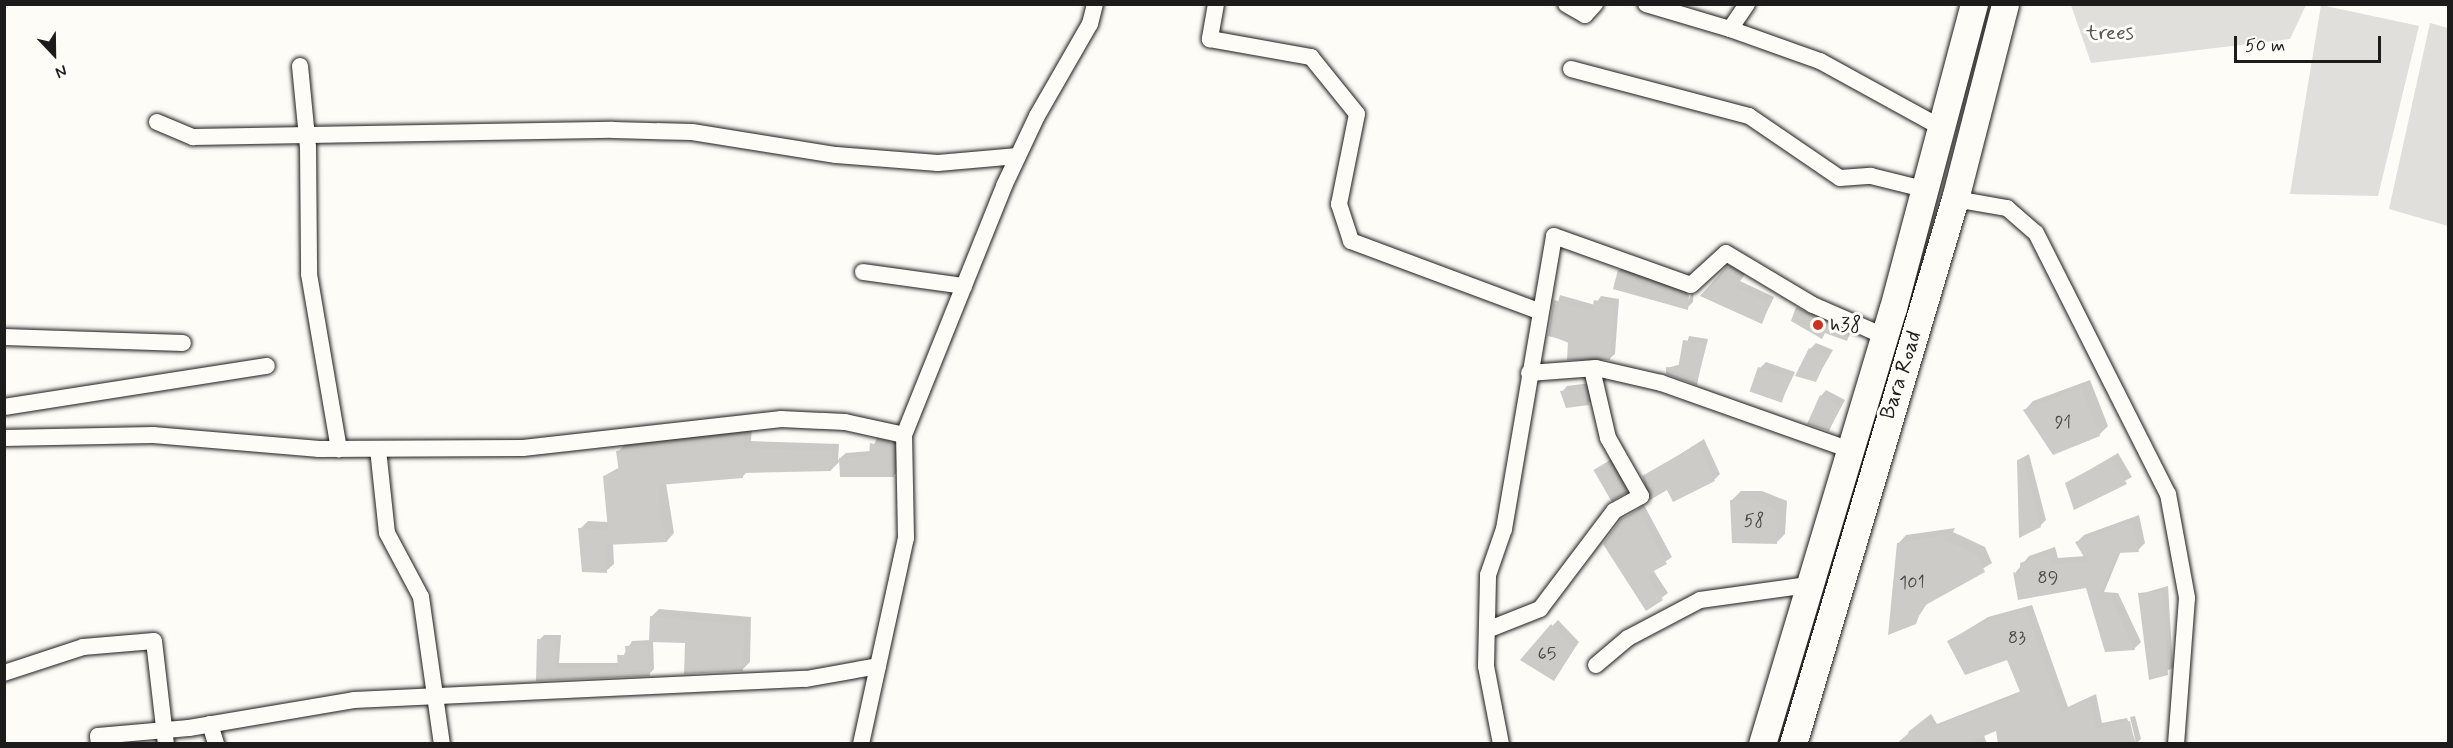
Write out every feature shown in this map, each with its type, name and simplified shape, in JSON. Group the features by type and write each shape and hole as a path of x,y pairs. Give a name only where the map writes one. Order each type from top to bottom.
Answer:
{"main road":[{"path":"1794,740 1764,736 1884,336 1974,4"},
{"name":"Bara Road","path":"1794,740 1954,199 2005,4"},
{"path":"1923,189 1954,199"}],"street":[{"path":"861,744 906,538 904,435 1018,156 1090,24 1095,4"},
{"path":"1216,4 1210,39 1311,57 1357,114 1339,204 1350,241 1538,311"},
{"path":"1566,4 1585,15 1595,4"},
{"path":"1646,4 1730,29 1820,61 1940,127"},
{"path":"1730,29 1747,4"},
{"path":"300,66 307,136 309,274 339,449"},
{"path":"1571,69 1749,116 1840,178 1871,176 1923,189"},
{"path":"157,122 193,137 625,130 692,132 836,155 938,163 1018,156"},
{"path":"1954,199 2007,208 2036,233 2168,494 2187,598 2176,744"},
{"path":"1501,744 1486,666 1488,575 1504,529 1538,311 1554,236 1691,285 1726,253 1813,305 1884,336"},
{"path":"863,272 964,286"},
{"path":"4,337 183,343"},
{"path":"4,407 267,366"},
{"path":"1529,372 1592,369 1746,409 1850,450"},
{"path":"1487,630 1540,609 1614,511 1641,496 1608,438 1592,369"},
{"path":"4,438 153,435 339,449 523,448 781,419 845,422 904,435"},
{"path":"378,449 387,533 421,597 437,693 442,744"},
{"path":"1596,665 1628,638 1700,600 1808,585"},
{"path":"4,673 83,647 154,640 164,737"},
{"path":"99,744 98,736 164,737 210,724 437,693 806,679 878,666"},
{"path":"210,724 216,744"}],"green space":[{"name":"trees","path":"2071,4 2306,5 2290,39 2091,63"},
{"path":"2321,5 2419,26 2378,196 2290,194"},
{"path":"2430,23 2448,28 2448,226 2389,209"}],"building":[{"path":"1727,266 1743,277 1735,287 1770,303 1762,324 1700,296"},
{"path":"1618,270 1689,295 1688,310 1613,289"},
{"path":"1554,300 1592,311 1594,300 1615,304 1610,360 1567,360 1568,341 1548,336"},
{"path":"1796,307 1850,333 1847,341 1825,333 1822,339 1791,321"},
{"path":"1683,340 1704,343 1697,385 1666,374 1666,367 1678,369"},
{"path":"1809,348 1828,356 1816,382 1795,376"},
{"path":"1758,367 1790,378 1782,403 1750,392"},
{"path":"2081,387 2100,436 2053,455 2023,410"},
{"path":"1586,388 1589,405 1566,408 1560,391"},
{"path":"1820,395 1840,406 1829,431 1807,424"},
{"path":"745,434 744,448 832,451 831,471 743,473 743,478 659,485 660,521 667,542 606,545 607,573 582,572 578,528 608,530 603,476 619,472 616,451"},
{"path":"870,443 894,449 894,477 840,477 839,458 869,456"},
{"path":"1698,444 1715,481 1673,502 1667,490 1650,500 1642,476"},
{"path":"2111,458 2127,484 2074,510 2065,483"},
{"path":"2023,459 2041,527 2019,538 2017,460"},
{"path":"1609,461 1627,492 1611,501 1593,470"},
{"path":"1753,499 1778,510 1777,544 1732,543 1730,500"},
{"path":"1638,510 1667,564 1646,575 1663,600 1646,611 1603,544 1621,519"},
{"path":"2132,521 2139,552 2117,553 2098,599 2111,599 2135,650 2105,652 2086,588 2018,600 2013,572 2021,576 2020,563 2042,555 2049,555 2051,564 2087,562 2075,542"},
{"path":"1948,535 1946,540 1977,555 1985,572 1922,607 1916,624 1888,635 1897,543"},
{"path":"2163,591 2168,675 2149,680 2138,593"},
{"path":"2026,610 2062,712 2090,699 2096,728 2130,721 2135,744 1998,744 1996,731 1965,744 1896,744 1925,719 1931,729 2021,694 2007,660 1965,675 1947,641 1981,623"},
{"path":"650,616 744,625 743,671 684,674 685,643 649,642"},
{"path":"1551,624 1574,649 1554,681 1520,660"},
{"path":"537,639 556,640 555,668 618,667 617,655 626,655 625,646 648,645 650,676 536,681"}],"place":[{"name":"h38","path":"1818,325"}]}
